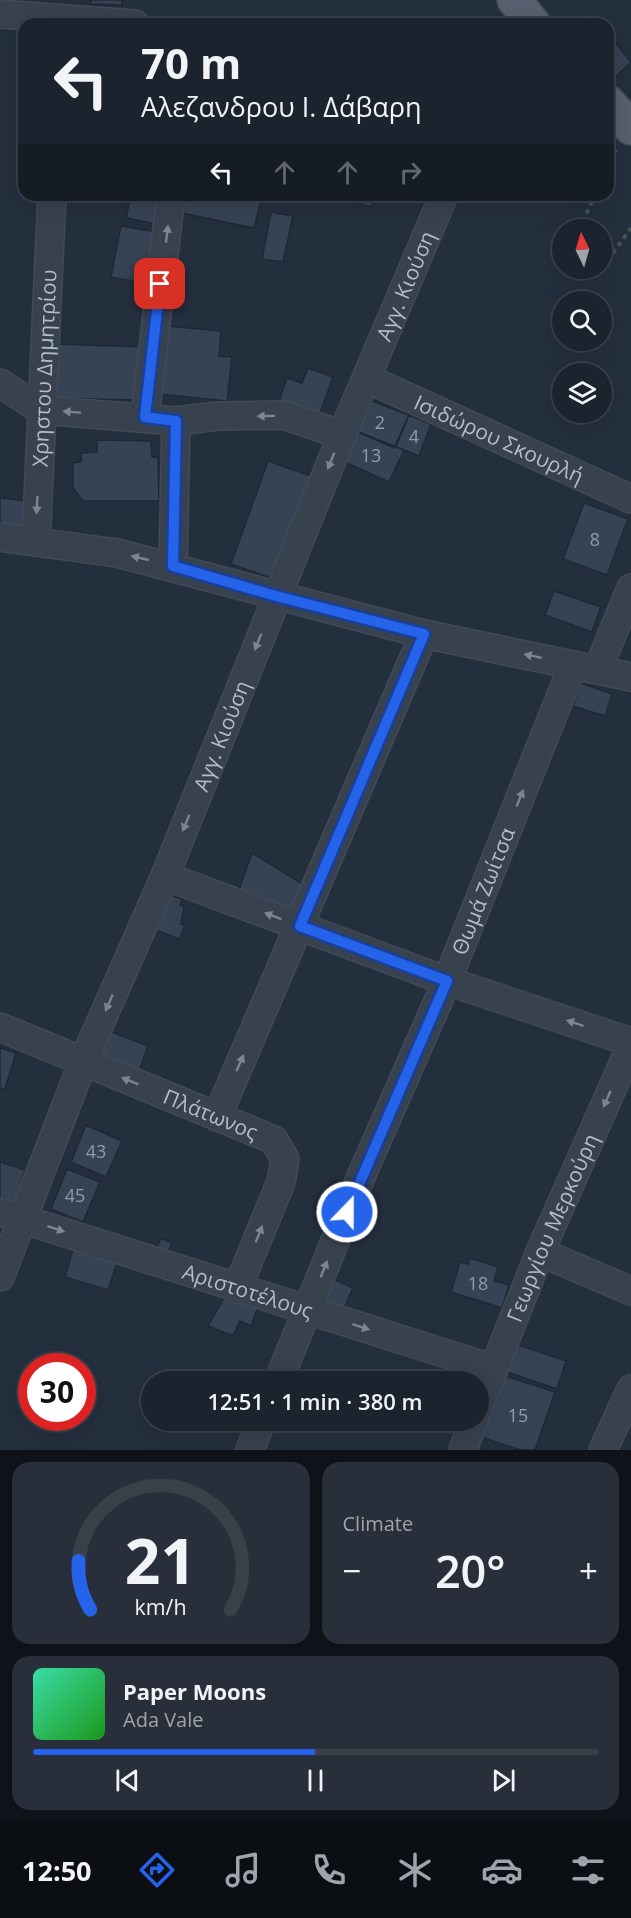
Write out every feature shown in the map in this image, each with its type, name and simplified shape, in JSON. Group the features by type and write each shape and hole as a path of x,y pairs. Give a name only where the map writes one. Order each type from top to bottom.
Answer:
{"main road":[{"path":"514,0 529,18"},
{"path":"614,109 631,128"}],"street":[{"path":"0,14 87,18"},
{"name":"Χρηστου Δημητρίου","path":"36,542 52,201"},
{"path":"145,417 170,201"},
{"name":"Αγγ. Κιούση","path":"0,1277 11,1215 83,1062 165,876 276,596 442,201"},
{"name":"Ισιδώρου Σκουρλή","path":"368,379 631,499"},
{"path":"0,383 41,410 176,421 218,416 284,415 342,435"},
{"path":"173,566 176,421"},
{"path":"0,537 117,553 424,634 631,677"},
{"name":"Θωμά Ζωίτσα","path":"282,1371 363,1172 585,667 631,588"},
{"path":"217,1117 424,634"},
{"path":"165,876 447,981 631,1044"},
{"name":"Πλάτωνος","path":"0,1027 274,1140 285,1159 280,1182 237,1288"},
{"name":"Γεωργίου Μερκούρη","path":"489,1382 540,1252 631,1044"},
{"name":"Αριστοτέλους","path":"11,1215 494,1369"},
{"path":"540,1252 631,1291"},
{"path":"603,1450 631,1389"},
{"path":"250,1450 258,1431"},
{"path":"463,1450 470,1431"}],"path":[{"path":"584,219 592,201"},
{"path":"613,253 631,228"}],"building":[{"path":"91,0 122,0 122,5 91,4"},
{"path":"614,43 631,62 614,78"},
{"path":"130,201 160,201 156,224 126,218"},
{"path":"180,201 261,201 254,228 177,212"},
{"path":"353,201 374,201 371,207"},
{"path":"271,212 293,216 283,262 262,259"},
{"path":"121,226 155,232 145,283 111,277"},
{"path":"167,326 221,331 219,356 232,357 227,401 160,394"},
{"path":"55,344 143,347 135,400 53,398"},
{"path":"308,368 333,377 319,416 279,401 287,378 302,383"},
{"path":"364,398 409,415 394,448 351,429"},
{"path":"409,415 431,424 419,456 396,447"},
{"path":"351,429 404,450 389,482 338,459"},
{"path":"97,440 151,441 152,457 158,457 159,501 83,501 73,488 73,463 81,462 81,453 97,452"},
{"path":"268,461 314,477 277,580 231,564"},
{"path":"0,498 26,501 23,529 0,526"},
{"path":"584,503 628,519 607,575 563,559"},
{"path":"554,591 601,607 592,632 545,615"},
{"path":"581,683 612,694 605,716 573,706"},
{"path":"252,853 306,886 294,917 236,898"},
{"path":"161,892 182,899 180,905 184,906 181,924 185,925 179,939 148,927"},
{"path":"107,1030 148,1046 139,1071 98,1056"},
{"path":"0,1048 16,1053 5,1089 0,1088"},
{"path":"86,1125 122,1141 106,1177 71,1162"},
{"path":"0,1162 25,1170 13,1207 0,1202"},
{"path":"67,1169 100,1182 83,1222 51,1209"},
{"path":"161,1238 172,1243 165,1259 154,1254"},
{"path":"73,1250 117,1263 108,1290 65,1277"},
{"path":"470,1258 498,1267 494,1281 509,1285 502,1308 451,1292 460,1262 468,1264"},
{"path":"329,1277 353,1288 342,1313 318,1303"},
{"path":"224,1298 258,1307 251,1326 240,1321 233,1336 208,1326"},
{"path":"513,1343 566,1361 557,1389 504,1371"},
{"path":"502,1375 555,1392 535,1450 520,1450 481,1437 483,1431 489,1431 489,1413"}],"route":[{"path":"160,284 145,417 176,421 173,566 276,596 424,634 300,926 447,981 347,1212"}]}
